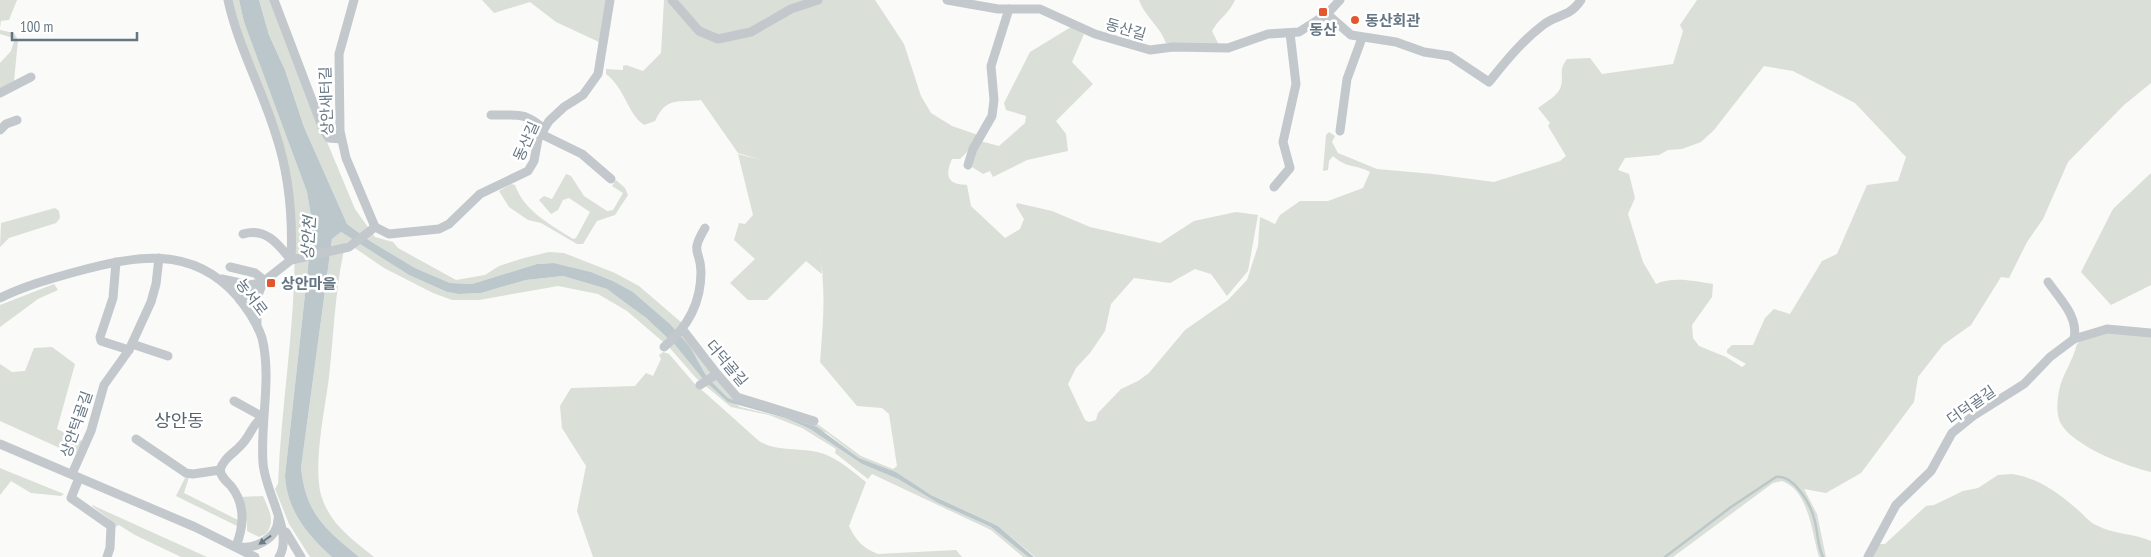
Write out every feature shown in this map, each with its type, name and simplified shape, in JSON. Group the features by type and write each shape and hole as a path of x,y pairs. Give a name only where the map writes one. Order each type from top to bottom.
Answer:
{"street":[{"path":"228,0 236,33 280,148 288,189 293,259"},
{"path":"274,0 323,129 331,139 341,139"},
{"name":"상안새터길","path":"354,0 339,54 341,139 372,229"},
{"name":"동산길","path":"372,229 393,234 430,231 445,227 480,194 528,171 534,161 543,131 559,111 583,95 598,74 610,0"},
{"path":"672,0 699,31 718,40 751,32 791,8 818,0"},
{"name":"동산길","path":"947,0 1009,9 1046,10 1095,34 1150,50 1173,47 1228,48 1268,34 1302,30 1327,14 1338,1"},
{"path":"1327,14 1344,31 1362,38 1396,42 1424,52 1450,56 1489,82 1522,42 1548,22 1570,13 1580,0"},
{"path":"968,166 972,149 994,109 992,66 1009,9"},
{"path":"1274,187 1290,168 1283,142 1296,89 1290,32"},
{"path":"1340,132 1347,79 1362,38"},
{"path":"0,93 30,77"},
{"path":"491,116 510,113 523,115 543,131 582,154 611,179"},
{"path":"0,130 6,124 17,120"},
{"path":"665,346 682,331 692,313 701,273 696,249 706,228"},
{"path":"240,300 293,259 349,247 372,229"},
{"path":"244,234 254,232 273,238 293,259"},
{"name":"농서로","path":"0,298 39,282 138,258 159,258 186,263 216,277 240,300 258,328 265,361 263,467 268,491 285,541 278,557"},
{"name":"상안턱골길","path":"107,557 110,548 111,526 71,498 104,385 130,347 153,294 159,258"},
{"path":"116,262 113,298 100,337 101,341 105,344 130,347 168,356"},
{"path":"230,267 255,273 264,282"},
{"path":"216,277 249,285 264,282"},
{"path":"258,328 256,300 264,282"},
{"path":"2048,282 2074,320 2076,329 2074,339 2107,329 2151,333"},
{"name":"더덕골길","path":"682,331 715,375 740,399 787,410 814,421"},
{"name":"더덕골길","path":"1868,557 1896,505 1931,471 1952,433 1978,413 2024,384 2050,357 2074,339"},
{"path":"702,384 715,375"},
{"path":"234,400 264,417"},
{"path":"236,546 244,525 241,509 232,488 222,477 220,470 225,459 243,443 257,421 264,417"},
{"path":"136,440 186,473 193,474 220,470"},
{"path":"0,444 236,546 255,557"},
{"path":"236,546 250,548 270,536 277,527 277,514"},
{"path":"281,525 301,557"}],"shaded area":[{"path":"0,0 17,0 9,20 1,21 0,28"},
{"path":"230,0 239,0 244,22 307,192 311,216 311,240 285,476 294,511 314,540 332,557 310,557 289,524 275,489 278,484 295,263 291,189 240,36"},
{"path":"239,0 259,0 269,35 285,70 304,127 347,224 370,241 415,268 450,283 472,284 537,264 554,263 591,272 613,281 633,292 670,324 690,347 707,377 728,398 817,427 859,458 896,472 931,495 998,526 1034,557 1028,557 991,527 938,503 898,479 862,464 810,429 786,418 728,402 703,379 675,345 645,317 607,289 563,276 526,280 481,293 459,294 447,292 409,275 341,232 332,239 301,468 307,497 319,519 336,538 359,557 332,557 314,540 294,511 285,476 311,240 311,216 307,192 244,22"},
{"path":"259,0 272,0 322,130 355,209 375,237 393,242 398,248 456,280 485,275 499,266 549,252 564,253 615,273 639,286 682,323 679,331 726,390 816,423 861,456 893,469 897,466 889,414 882,408 857,406 820,362 824,305 822,274 806,261 767,300 748,300 730,283 755,259 734,240 739,223 745,224 753,215 738,154 765,161 738,153 701,100 679,101 668,104 659,113 655,121 644,125 634,114 618,86 606,74 606,69 623,70 623,66 626,65 643,71 661,53 664,0 875,0 904,44 921,96 931,113 952,126 978,135 970,149 960,159 952,159 948,175 949,179 958,184 967,185 971,206 1005,238 1020,229 1024,219 1016,206 1017,203 1052,211 1090,227 1160,243 1194,221 1236,212 1258,215 1248,271 1227,296 1211,274 1195,269 1170,283 1134,278 1111,304 1105,331 1090,353 1076,368 1068,384 1085,420 1089,422 1096,420 1098,413 1121,389 1149,373 1185,330 1228,300 1247,280 1258,246 1260,217 1275,224 1280,215 1300,201 1328,201 1363,188 1370,172 1347,165 1333,156 1329,161 1328,170 1323,171 1326,135 1329,132 1335,136 1332,142 1338,153 1377,169 1494,182 1560,161 1566,156 1548,126 1550,123 1538,108 1552,98 1560,89 1562,70 1567,59 1590,58 1602,74 1673,64 1683,31 1680,25 1697,0 2151,0 2151,83 2124,105 2068,162 2043,219 2027,242 2009,278 2001,277 1971,325 1943,345 1918,377 1914,402 1861,473 1826,493 1804,489 1817,514 1826,557 1819,557 1804,503 1791,486 1782,481 1773,483 1673,557 1035,557 998,526 931,495 896,472 859,458 827,433 728,398 707,377 697,359 670,324 633,292 613,281 591,272 554,263 537,264 472,284 450,283 415,268 370,241 347,224 304,127 285,70 269,35","holes":["1764,66 1793,71 1855,103 1906,157 1898,181 1867,185 1837,254 1822,261 1790,314 1774,309 1765,318 1753,345 1732,345 1727,350 1727,353 1746,364 1742,367 1726,357 1699,346 1693,338 1692,325 1712,297 1713,284 1677,280 1656,284 1643,262 1628,214 1635,198 1629,174 1618,170 1625,158 1659,155 1668,150 1682,149 1701,142 1714,130"]},
{"path":"482,0 606,0 599,42 556,22 530,2 494,13"},
{"path":"1139,0 1235,0 1212,31 1219,45 1166,43"},
{"path":"1071,27 1084,34 1072,62 1093,84 1056,121 1066,134 1068,151 1027,160 993,177 990,171 983,174 972,167 980,141 999,146 1025,123 1026,116 1006,110 1004,103 1030,52"},
{"path":"0,30 14,33 18,40 14,81 0,90 0,63 11,51 14,41 10,37 0,34"},
{"path":"2151,173 2151,285 2111,305 2081,272 2113,209"},
{"path":"566,174 571,176 584,196 607,211 613,210 623,193 612,186 616,180 625,188 628,195 615,215 597,221 583,244 577,244 541,223 528,220 509,207 499,191 511,184 515,185 525,202 539,217 573,239 576,238 590,212 569,198 563,200 558,210 551,214 539,200 544,196 552,199"},
{"path":"55,208 59,211 60,218 56,223 9,238 0,247 1,223"},
{"path":"341,232 409,275 447,292 459,294 481,293 526,280 563,276 607,289 633,306 675,345 703,379 740,407 786,418 810,429 862,464 898,479 938,503 991,527 1028,557 1023,557 991,530 872,474 868,479 835,453 836,449 802,428 769,415 731,407 696,378 669,347 627,311 598,294 558,286 479,300 452,300 433,293 384,268 346,242 337,292 318,471 322,498 331,516 343,531 374,557 359,557 336,538 319,519 307,497 301,468 332,239"},
{"path":"54,284 58,290 38,299 0,327 0,305"},
{"path":"2108,333 2151,336 2151,472 2115,460 2089,448 2068,432 2059,420 2057,408 2059,391 2077,344"},
{"path":"52,347 75,364 57,429 82,441 76,453 73,454 0,421 0,364 12,372 25,371 34,348"},
{"path":"663,352 669,354 694,383 759,441 778,448 812,451 827,455 866,482 849,526 857,540 868,549 878,554 956,550 962,557 593,557 577,511 586,466 562,428 560,406 571,388 635,386 646,373 653,376 661,359 659,355"},
{"path":"0,468 64,494 61,496 31,493 11,481 0,495"},
{"path":"2012,474 2031,479 2048,487 2096,525 2110,531 2151,541 2151,557 1871,557 1878,544 1885,544 1926,506 1934,505 1963,491 1978,488 1998,475"},
{"path":"186,476 189,477 184,493 240,521 239,527 176,496"},
{"path":"263,496 270,515 271,525 266,534 259,537 247,531 247,523 240,497"},
{"path":"92,506 207,557 181,557 135,535 119,525 115,527 108,518"}],"waterway":[{"path":"1665,557 1731,507 1776,477 1789,480 1805,498 1814,518 1823,557"}],"place":[{"name":"동산","path":"1323,12"},
{"name":"동산회관","path":"1355,20"},
{"name":"상안마을","path":"271,283"}],"district":[{"name":"상안동","path":"179,420"}],"water label":[{"name":"상안천","path":"308,238"}]}
